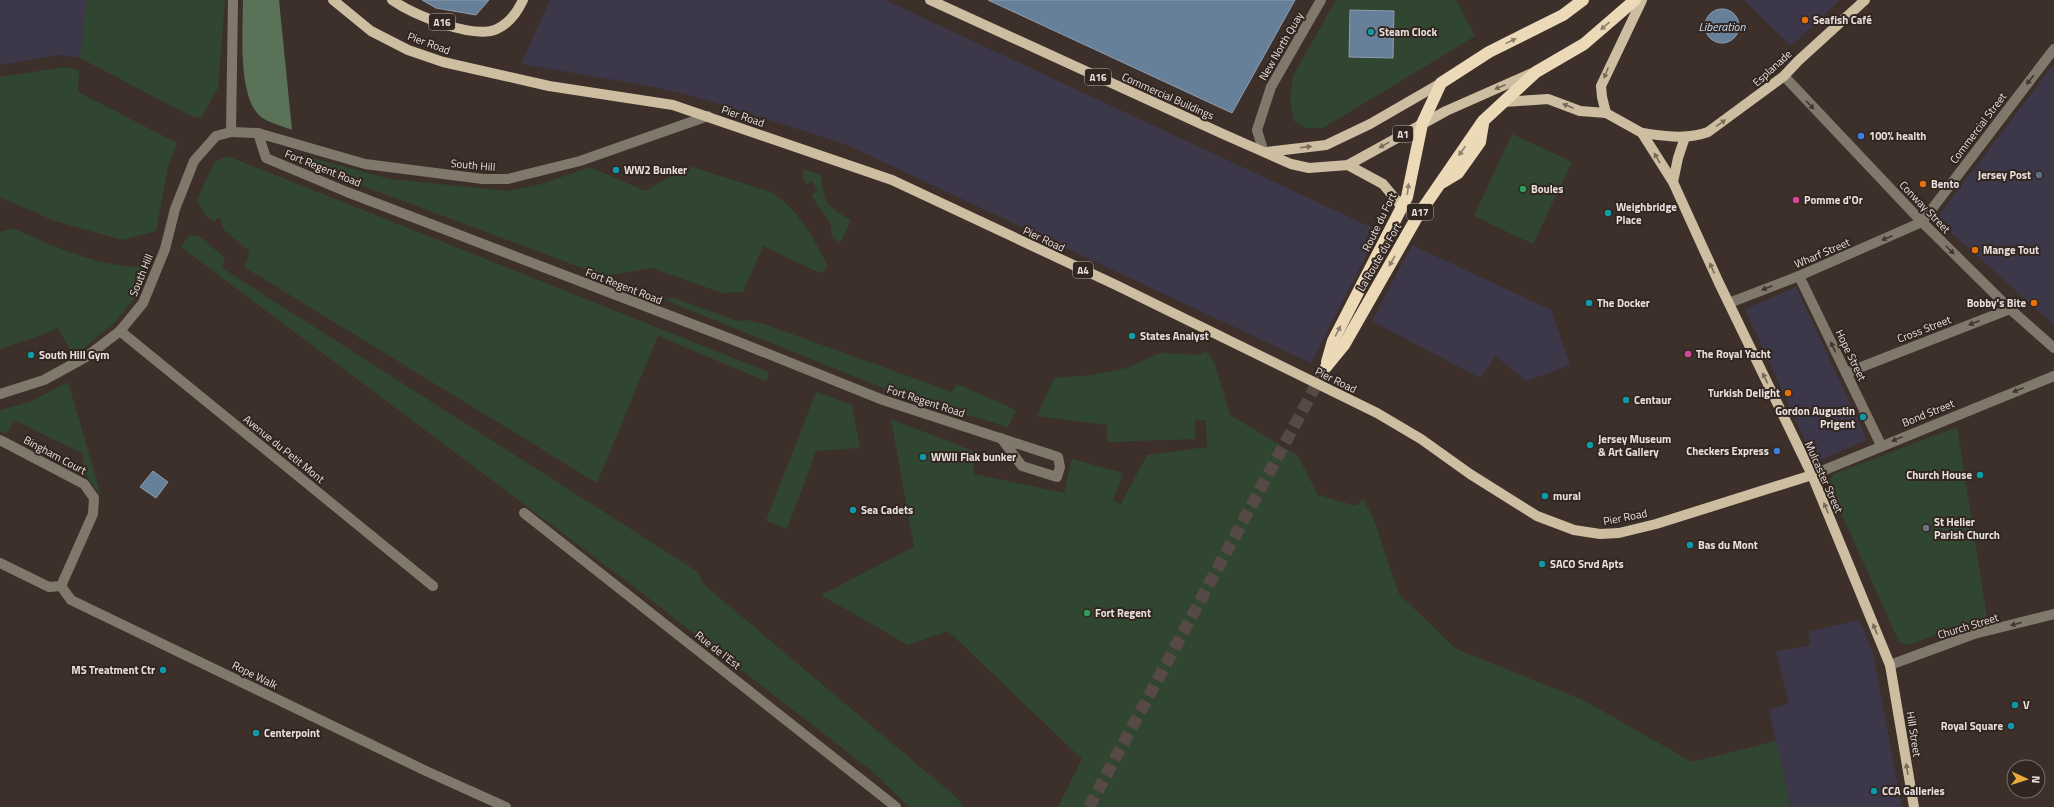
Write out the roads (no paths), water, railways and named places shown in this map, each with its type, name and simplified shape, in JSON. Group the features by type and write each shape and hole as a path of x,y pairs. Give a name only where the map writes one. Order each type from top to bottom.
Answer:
{"highway":[{"name":"A1","path":"1441,83 1490,52 1563,15 1582,0"},
{"name":"A1","path":"1536,72 1584,44 1635,0"},
{"name":"La Route du Fort","path":"1326,367 1344,345 1417,217 1483,121 1536,72"},
{"name":"Route du Fort","path":"1326,367 1333,341 1407,197 1422,124 1441,83"}],"main road":[{"name":"Pier Road","path":"333,0 370,31 408,50 443,62 549,86 656,101 708,116 892,180 1118,286 1378,413 1421,439 1470,474 1537,516 1574,530 1600,534 1619,533 1656,524 1812,475"},
{"name":"A16","path":"392,0 416,14 461,29 480,32 495,30 505,25 516,15 523,0"},
{"name":"Commercial Buildings","path":"930,0 1291,164 1309,168 1348,164 1480,95 1536,72"},
{"path":"1606,113 1602,98 1602,86 1642,0"},
{"name":"Esplanade","path":"1642,133 1694,137 1708,132 1784,76 1798,61 1865,0"},
{"name":"Commercial Buildings","path":"1265,151 1326,145 1370,124 1441,83"},
{"path":"1504,102 1548,99 1580,111 1606,113 1642,133 1673,182 1729,303"},
{"path":"1673,182 1678,158 1685,137"},
{"path":"1348,164 1383,184 1402,207"},
{"name":"Mulcaster Street","path":"1729,303 1812,475 1890,665"},
{"name":"Hill Street","path":"1890,665 1914,807"}],"street":[{"path":"231,132 233,0"},
{"name":"New North Quay","path":"1265,151 1257,130 1271,87 1321,0"},
{"name":"Commercial Street","path":"1922,222 2054,49"},
{"name":"Conway Street","path":"1784,76 1922,222 2010,308 2054,348"},
{"name":"South Hill","path":"0,394 44,380 86,357 120,331 144,303 164,249 175,209 194,161 216,136 231,132 258,133 365,164 483,179 508,179 580,161 708,116"},
{"name":"Fort Regent Road","path":"258,133 266,158 347,192 731,339 883,400 1001,438 1058,457 1060,467 1057,477 1022,466 1001,438"},
{"name":"Wharf Street","path":"1729,303 1799,276 1922,222"},
{"name":"Hope Street","path":"1799,276 1881,445"},
{"name":"Cross Street","path":"1846,373 2010,308"},
{"name":"Avenue du Petit Mont","path":"120,331 433,586"},
{"name":"Bond Street","path":"1812,475 1881,445 2054,376"},
{"name":"Bingham Court","path":"0,440 84,484 94,498 93,514 61,586"},
{"name":"Rue de l'Est","path":"524,513 896,807"},
{"path":"0,563 49,587 61,586"},
{"name":"Rope Walk","path":"61,586 71,600 419,768 506,807"},
{"name":"Church Street","path":"1890,665 1974,634 2054,614"}],"water":[{"path":"422,0 489,0 476,15 436,8"},
{"path":"988,0 1295,0 1232,113"},
{"name":"Liberation","path":"1722,9 1734,14 1739,26 1734,38 1722,43 1710,38 1705,26 1710,14"},
{"path":"1350,10 1394,11 1393,58 1349,57"},
{"path":"153,471 168,482 156,498 140,487"}],"tunnel":[{"path":"1089,807 1326,367"}],"place":[{"name":"Seafish Café","path":"1805,20"},
{"name":"Steam Clock","path":"1371,32"},
{"name":"100% health","path":"1861,136"},
{"name":"WW2 Bunker","path":"616,170"},
{"name":"Jersey Post","path":"2039,175"},
{"name":"Bento","path":"1923,184"},
{"name":"Boules","path":"1523,189"},
{"name":"Pomme d'Or","path":"1796,200"},
{"name":"Weighbridge Place","path":"1608,213"},
{"name":"Mange Tout","path":"1975,250"},
{"name":"The Docker","path":"1589,303"},
{"name":"Bobby's Bite","path":"2034,303"},
{"name":"States Analyst","path":"1132,336"},
{"name":"The Royal Yacht","path":"1688,354"},
{"name":"South Hill Gym","path":"31,355"},
{"name":"Turkish Delight","path":"1788,393"},
{"name":"Centaur","path":"1626,400"},
{"name":"Gordon Augustin Prigent","path":"1863,417"},
{"name":"Jersey Museum & Art Gallery","path":"1590,445"},
{"name":"Checkers Express","path":"1777,451"},
{"name":"WWII Flak bunker","path":"923,457"},
{"name":"Church House","path":"1980,475"},
{"name":"mural","path":"1545,496"},
{"name":"Sea Cadets","path":"853,510"},
{"name":"St Helier Parish Church","path":"1926,528"},
{"name":"Bas du Mont","path":"1690,545"},
{"name":"SACO Srvd Apts","path":"1542,564"},
{"name":"Fort Regent","path":"1087,613"},
{"name":"MS Treatment Ctr","path":"163,670"},
{"name":"V","path":"2015,705"},
{"name":"Royal Square","path":"2011,726"},
{"name":"Centerpoint","path":"256,733"},
{"name":"CCA Galleries","path":"1874,791"}]}
